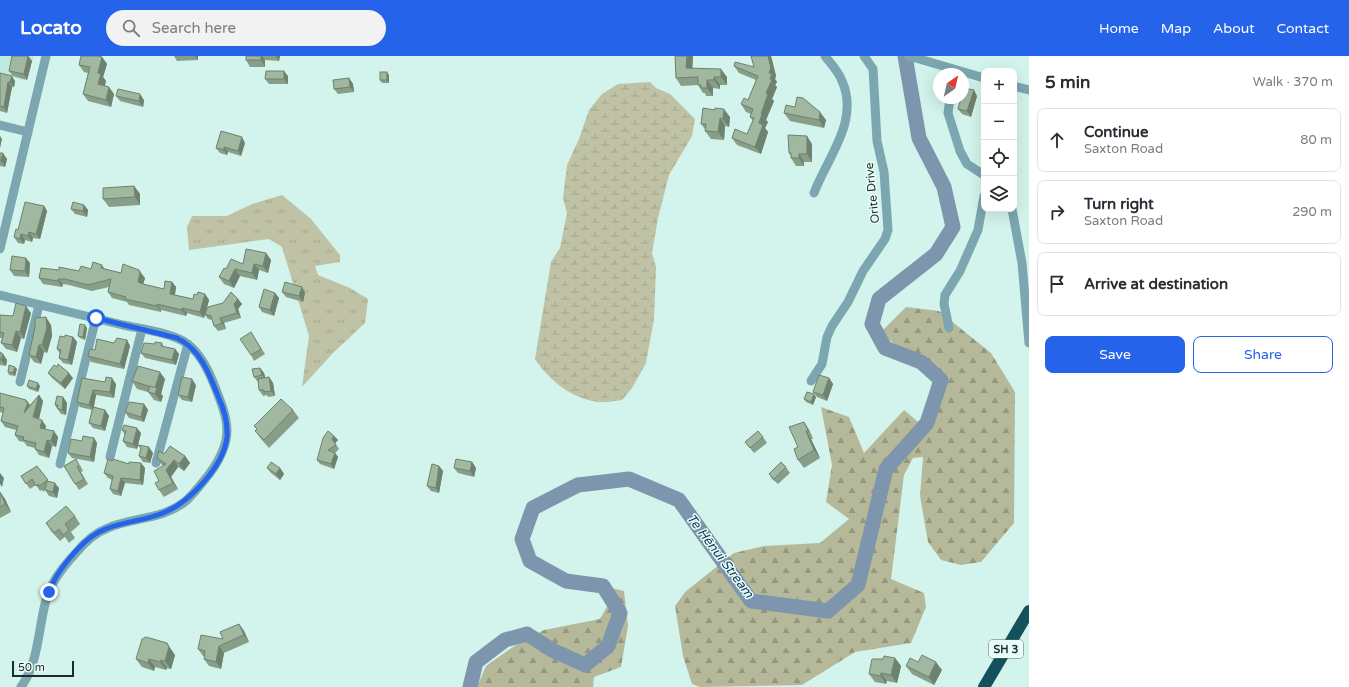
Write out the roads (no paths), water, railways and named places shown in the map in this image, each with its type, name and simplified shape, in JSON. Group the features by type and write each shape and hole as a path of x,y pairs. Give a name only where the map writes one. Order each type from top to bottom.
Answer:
{"highway":[{"name":"SH 3","path":"984,687 1029,612"}],"street":[{"path":"0,249 46,56"},
{"path":"814,193 841,139 846,105 842,80 825,56"},
{"name":"Orite Drive","path":"811,381 822,364 827,336 832,326 848,302 863,271 885,239 888,230 884,172 876,126 873,69 864,56"},
{"path":"909,56 946,68"},
{"path":"969,75 981,77"},
{"path":"1017,87 1029,90"},
{"path":"949,104 948,113 960,151 967,164 981,173"},
{"path":"0,125 28,132"},
{"path":"949,328 944,304 945,295 960,271 978,230 981,212"},
{"path":"1013,212 1022,263 1029,343"},
{"path":"0,295 177,338 188,344 204,365 224,410 227,436 223,454 194,492 178,506 150,518 107,528 87,541 75,553 52,583 46,601 32,665 27,679 21,687"},
{"path":"20,382 39,305"},
{"path":"60,464 96,318"},
{"path":"110,457 142,329"},
{"path":"156,463 188,344"}],"waterway":[{"name":"Te Hēnui Stream","path":"470,687 476,662 505,640 527,634 552,650 585,665 608,646 620,613 603,586 566,581 530,561 522,539 533,508 578,485 629,479 679,500 751,601 828,611 858,585 886,469 927,423 941,380 921,362 885,348 872,324 879,299 936,254 953,227 944,187 919,138 905,56"}]}
